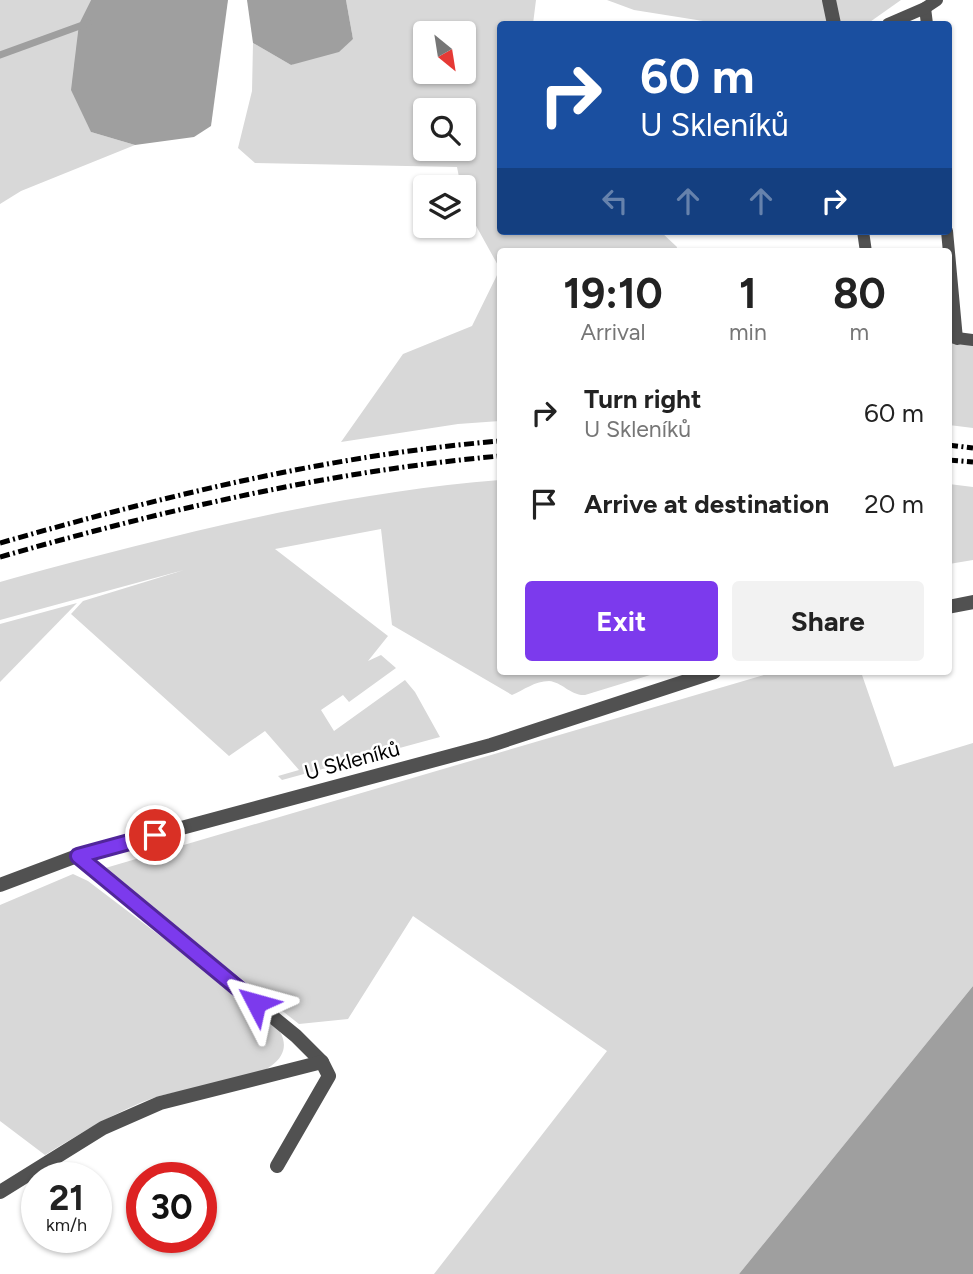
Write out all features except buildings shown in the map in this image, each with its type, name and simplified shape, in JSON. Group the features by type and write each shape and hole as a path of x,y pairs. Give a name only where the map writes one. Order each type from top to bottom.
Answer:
{"street":[{"path":"829,0 833,21"},
{"path":"952,606 973,602"},
{"name":"U Skleníků","path":"0,885 78,856 491,745 705,675"},
{"path":"78,856 296,1036 322,1062 329,1076 277,1166"},
{"path":"0,1192 103,1128 160,1103 322,1062"}],"lane":[{"path":"895,21 937,0"},
{"path":"925,8 927,21"},
{"path":"952,320 953,338 973,340"}],"shaded area":[{"path":"0,0 91,0 79,24 91,132 135,145 21,191 0,204"},
{"path":"91,0 228,0 211,126 194,137 135,145 91,132 71,90 79,24"},
{"path":"247,0 346,0 353,39 339,52 291,65 253,43"},
{"path":"346,0 536,0 533,21 497,21 497,235 664,235 677,248 497,248 497,264 476,226 476,175 459,175 457,167 255,163 238,148 252,91 253,43 291,65 353,39"},
{"path":"607,0 901,0 871,21 703,21 634,10"},
{"path":"497,275 497,421 458,424 341,442 403,354 472,326"},
{"path":"952,340 973,343 973,428 952,425"},
{"path":"497,480 497,675 650,675 585,695 544,681 512,695 392,625 381,529 275,549 388,636 368,661 381,655 396,668 349,702 343,695 321,710 334,731 405,680 415,692 440,737 282,780 278,776 299,770 265,731 229,756 71,614 83,601 184,570 0,620 0,582 134,546 255,518 316,505 438,486"},
{"path":"952,484 973,487 973,560 952,564"},
{"path":"77,603 0,682 0,624"},
{"path":"764,675 862,675 894,767 973,743 973,986 739,1274 434,1274 607,1051 413,916 348,1019 299,1024 102,869"},
{"path":"73,874 88,881 272,1021 284,1044 277,1061 260,1073 232,1082 156,1097 99,1123 45,1155 0,1121 0,905"},
{"path":"973,986 973,1274 739,1274"}],"waterway":[{"path":"0,55 88,23"}],"railway":[{"path":"0,543 124,509 311,467 437,447 497,441"},
{"path":"952,445 973,448"},
{"path":"0,557 186,508 311,482 497,456"},
{"path":"952,460 973,462"}],"route":[{"path":"155,835 78,856 256,1003"}]}
